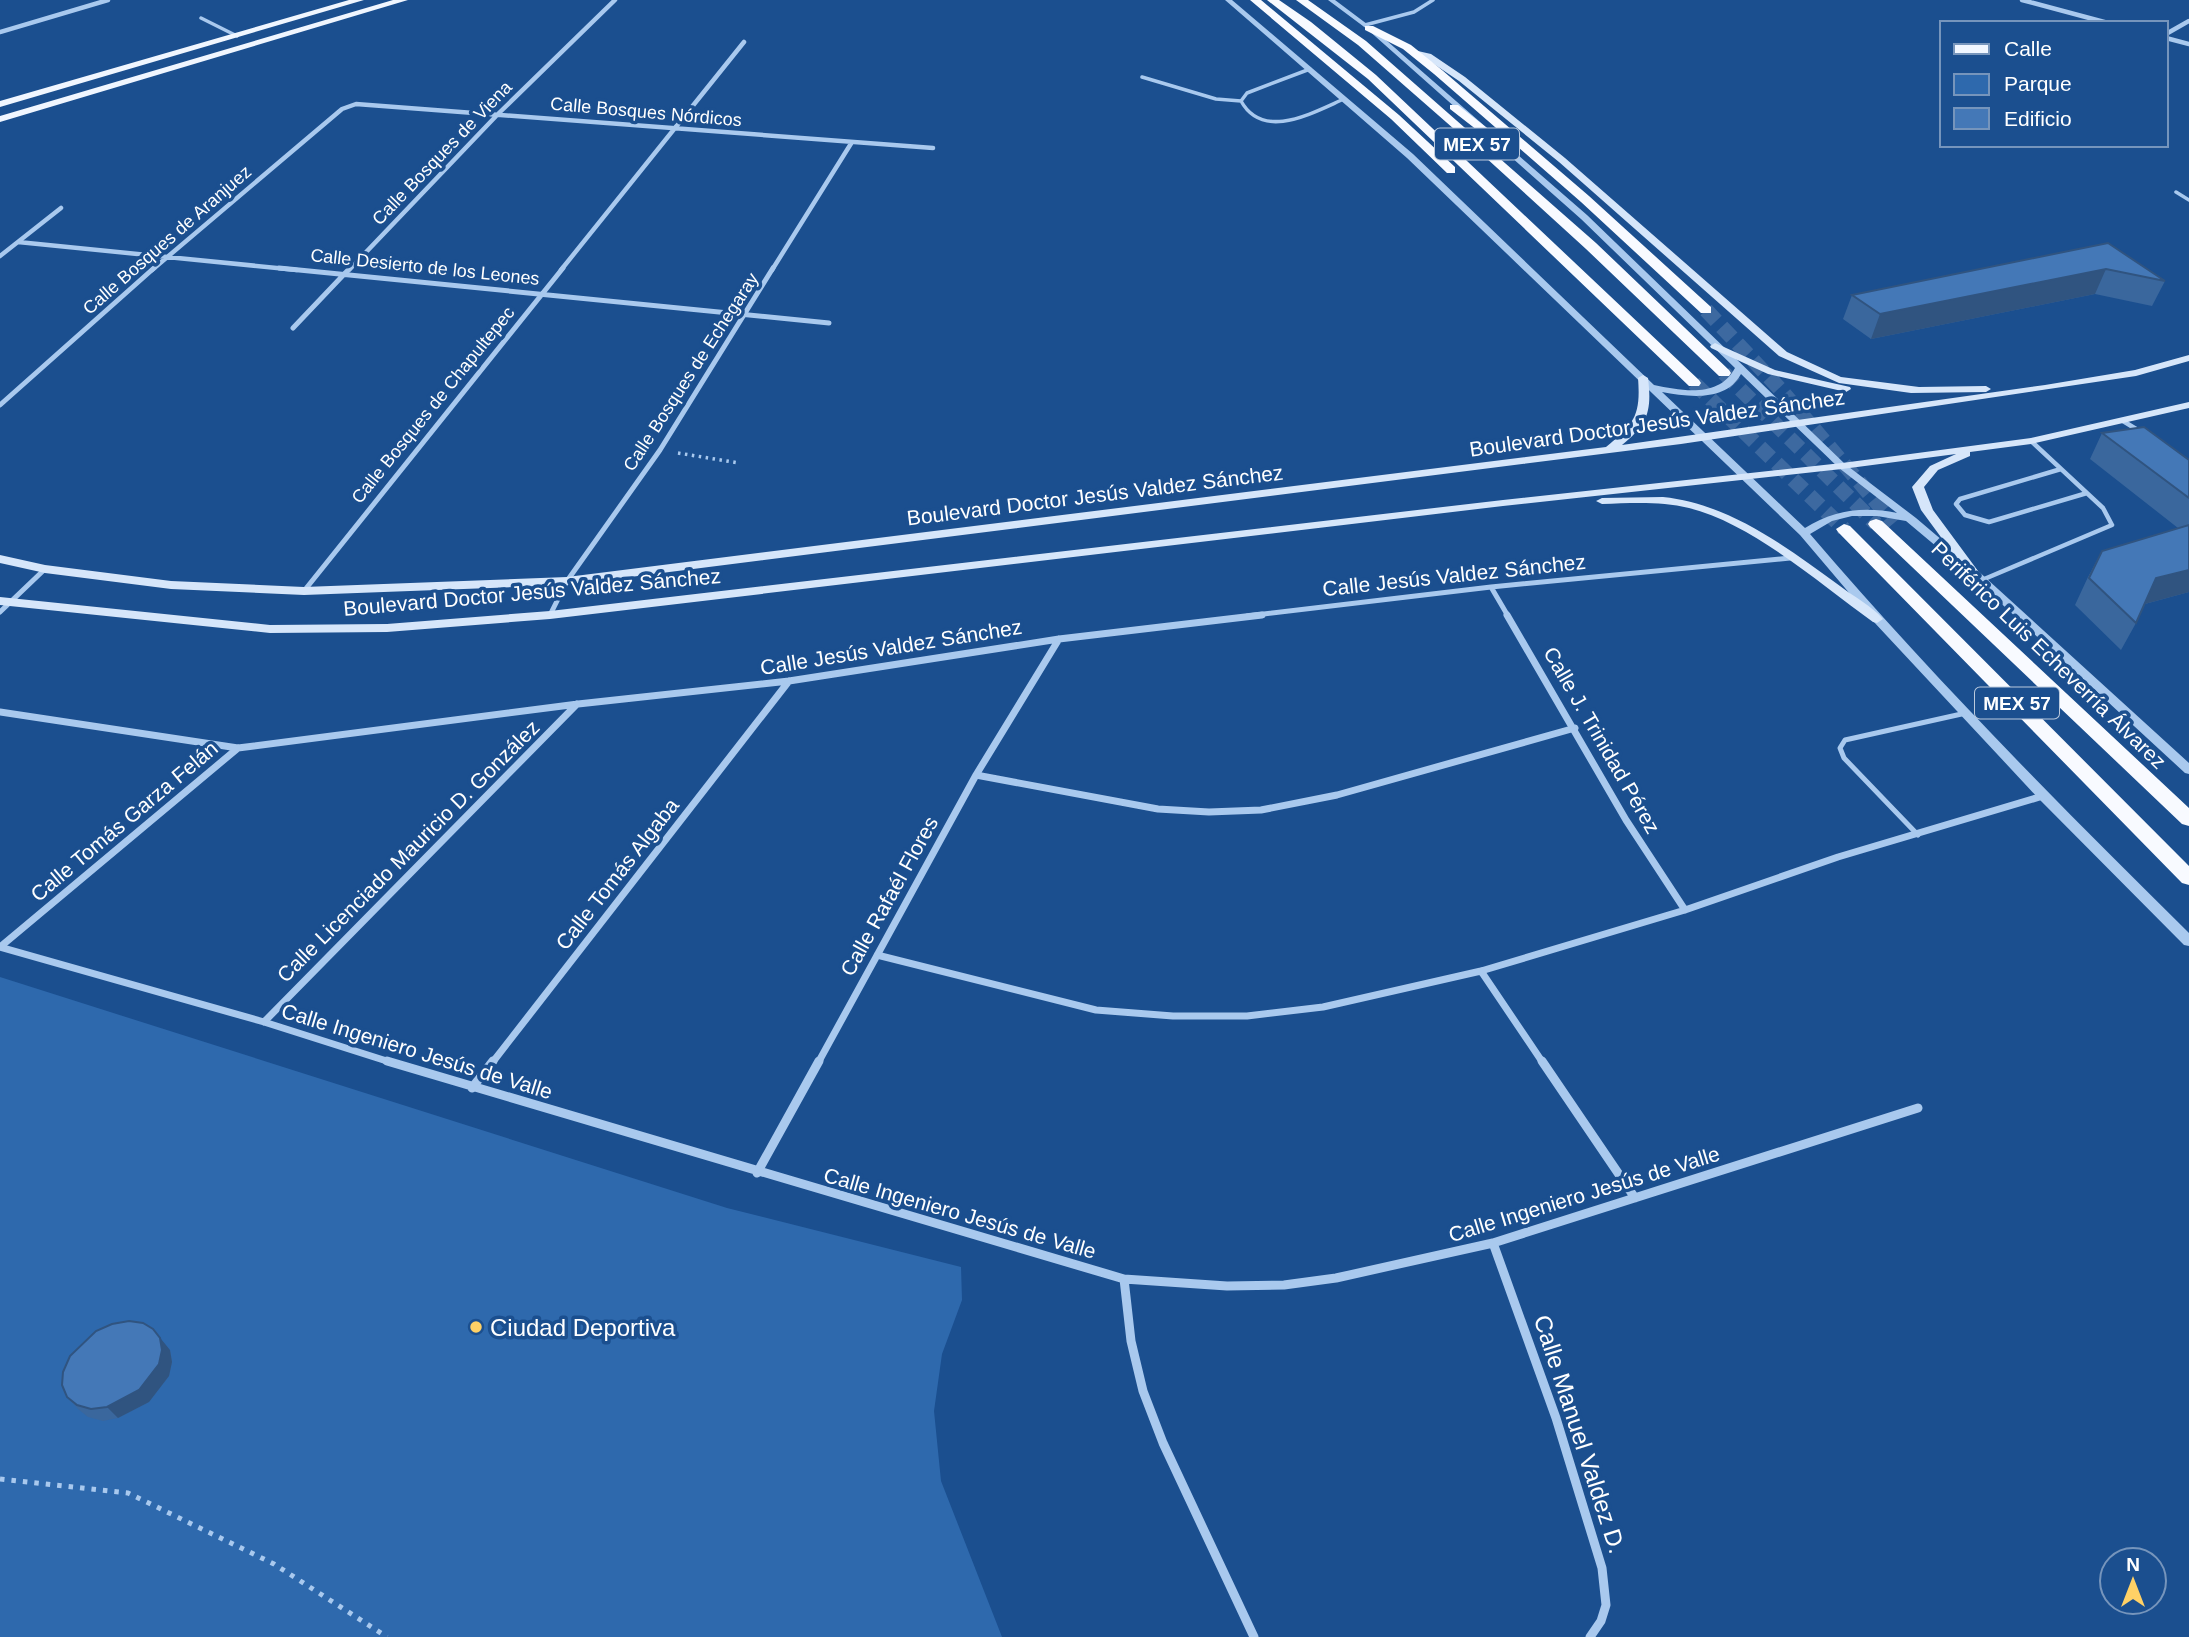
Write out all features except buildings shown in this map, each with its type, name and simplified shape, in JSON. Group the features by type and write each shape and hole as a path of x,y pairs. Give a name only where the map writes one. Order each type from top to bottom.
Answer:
{"highway":[{"path":"1255,0 1395,117 1466,184 1513,211"},
{"name":"MEX 57","path":"1272,0 1307,24 1372,77 1694,383"},
{"name":"MEX 57","path":"1301,0 1362,43 1560,218 1724,373"},
{"path":"1367,26 1412,51 1585,199 1706,310"},
{"path":"1362,43 1403,68 1481,128"},
{"name":"Periférico Luis Echeverría Álvarez","path":"1885,524 1938,580 2189,819"},
{"name":"MEX 57","path":"1844,529 2189,878"}],"main road":[{"path":"0,104 359,0"},
{"path":"0,119 402,0"},
{"path":"1412,51 1428,55 1462,79 1562,160 1783,354 1839,380 1920,390"},
{"path":"56,88 71,98"},
{"path":"1715,346 1772,372 1838,389 2045,388"},
{"name":"Boulevard Doctor Jesús Valdez Sánchez","path":"2,562 171,585 304,591 567,581 1702,438 2045,388 2136,373 2189,358"},
{"path":"1609,450 1631,433 1643,419 1646,403 1643,378"},
{"name":"Boulevard Doctor Jesús Valdez Sánchez","path":"3,605 270,629 387,628 550,615 1842,466 2031,440 2189,405"},
{"path":"1972,571 1927,510 1918,486 1934,468 1980,448"},
{"path":"1503,503 1626,500 1668,501 1698,507 1745,529 1877,619"}],"street":[{"path":"0,32 108,0"},
{"name":"Calle Bosques de Viena","path":"293,328 498,114 615,0"},
{"path":"1228,0 1410,156 1804,533 1877,619 2043,796 2189,941"},
{"path":"1331,0 1367,26 1593,226 1842,466 1972,571 2189,770"},
{"path":"2022,0 2101,21"},
{"path":"2168,35 2189,21"},
{"path":"2168,37 2189,44"},
{"name":"Calle Bosques de Chapultepec","path":"304,591 744,42"},
{"name":"Calle Bosques Nórdicos","path":"356,104 933,148"},
{"name":"Calle Bosques de Aranjuez","path":"0,405 167,257 342,109 356,104"},
{"name":"Calle Bosques de Echegaray","path":"550,615 567,581 660,450 852,142"},
{"path":"0,256 61,208"},
{"name":"Calle Desierto de los Leones","path":"18,242 829,323"},
{"path":"1652,387 1693,394 1712,391 1727,386 1737,378 1740,368"},
{"path":"1804,533 1825,519 1852,512 1876,511 1912,520"},
{"name":"Calle Jesús Valdez Sánchez","path":"0,712 238,748 578,704 789,681 1059,639 1491,587 1790,558"},
{"path":"3,605 45,569"},
{"name":"Calle J. Trinidad Pérez","path":"1491,587 1626,820 1685,910"},
{"name":"Calle Rafaél Flores","path":"757,1173 976,775 1059,639"},
{"name":"Calle Tomás Algaba","path":"472,1088 789,681"},
{"name":"Calle Licenciado Mauricio D. González","path":"264,1022 578,704"},
{"path":"976,775 1158,809 1209,812 1261,810 1337,795 1575,728"},
{"name":"Calle Tomás Garza Felán","path":"0,947 238,748"},
{"path":"877,955 1096,1010 1174,1016 1247,1016 1323,1007 1481,971 1685,910 1838,857 2043,796"},
{"name":"Calle Ingeniero Jesús de Valle","path":"0,947 264,1022 472,1088 1124,1279 1227,1286 1284,1285 1336,1278 1493,1243 1918,1108"},
{"path":"1481,971 1635,1198"},
{"name":"Calle Manuel Valdez D.","path":"1493,1243 1556,1418 1602,1568 1608,1594 1605,1613 1590,1637"},
{"path":"1124,1279 1131,1341 1143,1391 1163,1443 1254,1637"}],"lane":[{"path":"1367,26 1414,12 1433,0"},
{"path":"201,18 237,36"},
{"path":"1241,101 1247,93 1310,69"},
{"path":"1142,77 1216,99 1241,101"},
{"path":"1241,101 1244,109 1254,117 1271,121 1292,121 1344,99"},
{"path":"2176,192 2189,200"},
{"path":"2123,421 2145,435"},
{"path":"1982,580 2112,525 2110,517 2031,440"},
{"path":"2061,469 1960,499 1956,504 1959,512 1973,520 1989,522 2087,493"},
{"path":"1918,835 1844,758 1840,748 1845,740 1966,713"}],"path":[{"path":"660,450 739,463"},
{"path":"0,1479 128,1493 274,1564 387,1637"}],"green space":[{"name":"Ciudad Deportiva","path":"0,977 727,1208 961,1267 962,1300 942,1354 934,1411 941,1481 1002,1637 0,1637"}],"tunnel":[{"path":"1706,310 1781,390 1894,523"},
{"path":"1724,373 1876,524"},
{"path":"1694,383 1844,529"}],"place":[{"name":"Ciudad Deportiva","path":"476,1327"}]}
